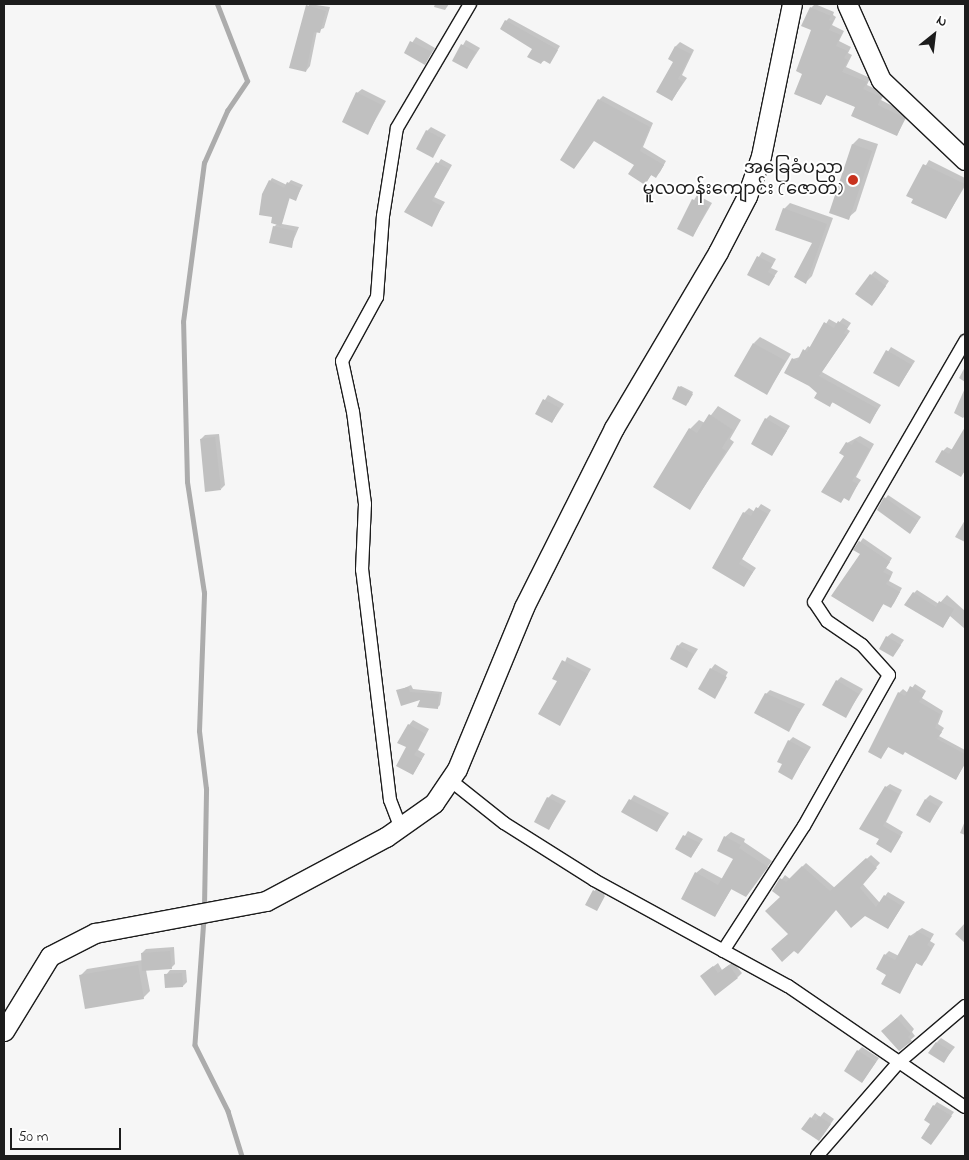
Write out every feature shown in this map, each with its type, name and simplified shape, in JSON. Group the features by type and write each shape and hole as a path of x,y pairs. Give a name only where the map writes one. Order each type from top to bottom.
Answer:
{"main road":[{"path":"4,1031 50,956 94,933 266,901 400,826 434,803 450,780 482,711 524,607 614,428 718,252 747,196 761,156 792,4"},
{"path":"847,4 881,80 965,160"}],"street":[{"path":"400,826 390,800 362,570 365,504 353,412 342,361 377,297 383,216 397,128 470,4"},
{"path":"723,951 804,826 889,675 862,645 826,621 814,602 965,340"},
{"path":"450,780 504,823 594,880 788,986 898,1064 965,1107"},
{"path":"817,1156 898,1064 965,1006"}],"building":[{"path":"306,5 326,11 320,33 314,32 306,72 289,68"},
{"path":"810,7 831,16 829,20 833,21 829,30 841,35 836,46 848,51 844,58 848,60 842,72 867,82 863,89 881,97 878,105 905,118 897,136 851,116 855,107 826,95 821,105 794,94 802,74 796,71 811,30 801,26"},
{"path":"505,20 558,50 550,64 543,60 541,64 527,57 532,49 500,29"},
{"path":"410,41 432,52 425,65 404,53"},
{"path":"461,44 476,52 467,69 452,61"},
{"path":"675,46 691,54 678,79 683,82 672,101 656,92 673,62 668,59"},
{"path":"356,92 382,105 368,135 342,122"},
{"path":"598,99 650,127 640,151 664,165 656,178 651,175 645,185 628,174 634,165 594,141 574,169 560,160"},
{"path":"426,130 443,139 433,158 416,149"},
{"path":"852,144 872,151 849,220 829,213"},
{"path":"436,162 449,169 432,201 442,206 432,227 404,212"},
{"path":"923,164 965,184 946,219 911,203 913,199 906,196"},
{"path":"269,180 284,188 287,182 301,188 296,201 289,198 281,226 271,223 272,217 259,215 262,194"},
{"path":"692,199 708,207 693,237 677,229"},
{"path":"783,208 827,224 806,284 794,277 812,243 775,230"},
{"path":"273,226 295,231 292,248 269,243"},
{"path":"757,256 773,264 768,272 775,276 769,286 747,275"},
{"path":"870,274 886,286 872,306 855,294"},
{"path":"838,321 848,327 844,333 847,335 819,376 878,409 870,424 832,402 830,407 814,398 817,393 809,386 784,373 792,358 797,361 803,349 807,352 824,322 834,328"},
{"path":"753,343 786,361 767,395 734,376"},
{"path":"886,350 912,365 899,387 873,373"},
{"path":"678,386 693,394 686,406 672,399"},
{"path":"543,399 560,408 552,423 535,414"},
{"path":"709,414 733,430 722,448 726,451 690,510 653,487 689,428 697,433"},
{"path":"765,418 787,431 772,456 751,444"},
{"path":"965,427 965,470 961,477 935,462 942,450 949,454"},
{"path":"215,437 221,490 205,492 200,439"},
{"path":"855,440 870,449 852,481 858,484 849,501 844,498 841,503 821,492 844,456 839,453 846,442 852,445"},
{"path":"884,497 918,521 910,534 877,510"},
{"path":"756,507 768,514 739,564 753,572 744,587 712,568 743,512 751,516"},
{"path":"859,541 890,562 883,572 891,576 886,584 900,592 891,608 883,604 873,622 831,596 860,554 853,550"},
{"path":"913,592 936,607 939,601 954,609 943,628 904,605"},
{"path":"886,636 901,645 893,657 879,649"},
{"path":"677,645 694,654 687,668 670,659"},
{"path":"562,660 588,674 560,726 538,714 557,681 552,679"},
{"path":"710,668 727,677 715,699 698,689"},
{"path":"836,680 859,694 846,718 822,705"},
{"path":"910,686 924,694 919,702 940,714 935,728 942,732 937,739 965,754 965,763 956,780 905,752 903,755 888,747 881,759 868,752 898,692 905,696"},
{"path":"408,687 410,692 439,694 438,709 417,707 420,700 401,706 396,690"},
{"path":"765,693 801,709 789,732 754,713"},
{"path":"408,724 426,734 414,755 422,759 413,775 396,766 406,747 397,743"},
{"path":"788,740 808,751 792,780 778,772 782,764 777,762"},
{"path":"885,786 899,794 883,826 901,836 891,853 876,844 879,839 859,829"},
{"path":"547,797 562,805 549,830 534,822"},
{"path":"629,799 665,817 657,832 621,812"},
{"path":"925,799 939,807 930,823 916,815"},
{"path":"683,835 700,843 691,858 675,849"},
{"path":"724,836 741,845 739,848 768,867 746,897 731,889 715,917 681,899 695,872 718,885 733,859 717,851"},
{"path":"866,858 877,868 860,888 876,907 884,895 902,906 888,929 865,916 851,928 836,910 798,954 794,951 782,962 771,949 788,934 765,911 780,897 772,891 780,878 786,882 802,866 830,891"},
{"path":"593,890 605,896 597,911 585,905"},
{"path":"917,931 931,939 927,945 932,948 922,966 916,963 900,994 881,984 886,975 876,969 884,954 895,960 909,935 913,937"},
{"path":"170,951 172,969 142,971 141,953"},
{"path":"138,965 144,999 85,1009 79,975"},
{"path":"729,965 738,978 715,996 700,976 713,966 718,973"},
{"path":"182,973 183,987 165,988 164,974"},
{"path":"897,1018 911,1034 908,1037 912,1041 899,1051 881,1031"},
{"path":"936,1042 951,1051 944,1063 928,1053"},
{"path":"857,1050 876,1062 862,1083 844,1071"},
{"path":"933,1105 952,1116 931,1145 921,1138 930,1124 924,1120"},
{"path":"819,1116 831,1124 819,1141 801,1129 810,1117 816,1121"}],"waterway":[{"path":"204,907 206,789 199,731 204,593 187,482 183,322 204,163 227,111 247,81 217,4"},
{"path":"204,918 195,1045 228,1111 242,1156"}],"place":[{"name":"အခြေခံပညာ မူလတန်းကျောင်း (ဇောတိ)","path":"853,180"}]}
